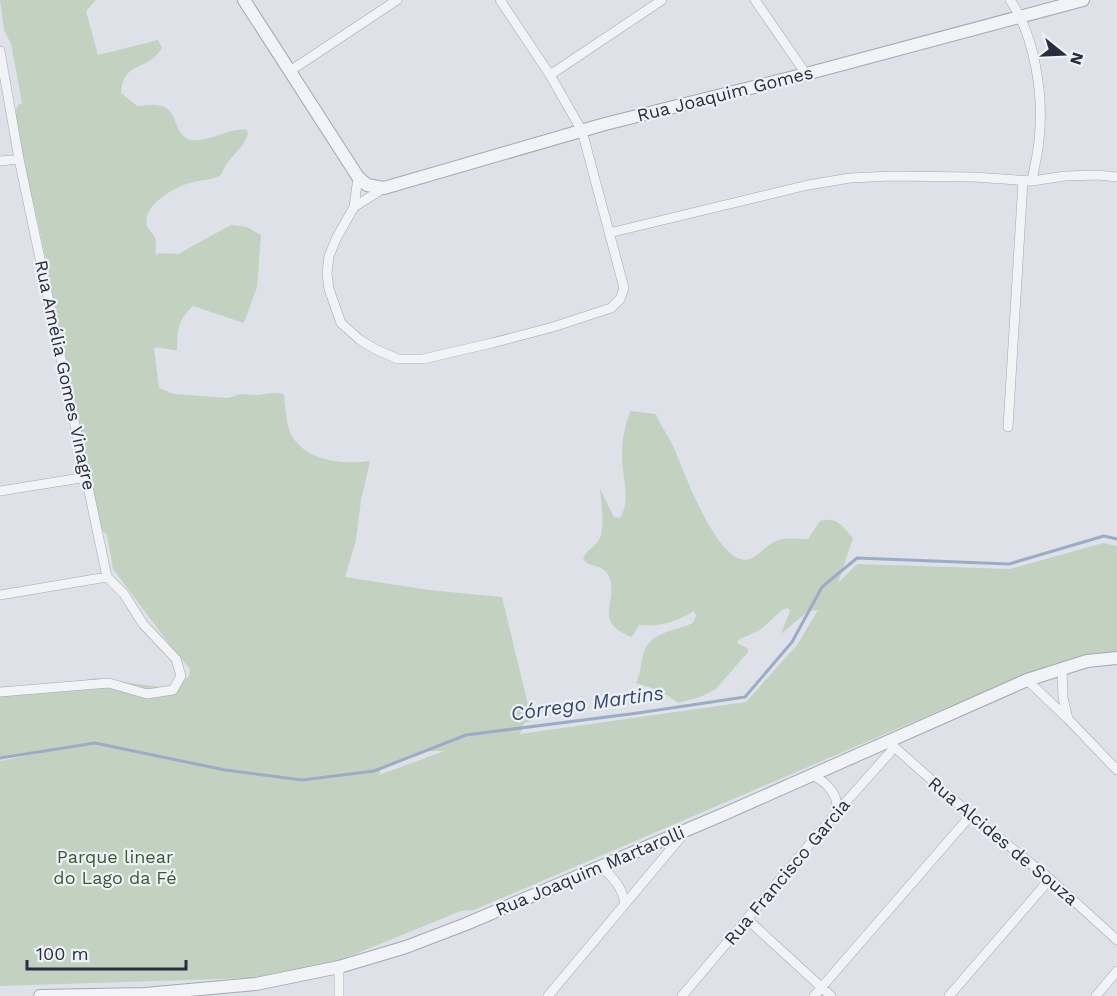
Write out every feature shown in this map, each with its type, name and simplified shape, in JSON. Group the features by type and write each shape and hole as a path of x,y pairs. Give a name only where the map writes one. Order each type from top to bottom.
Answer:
{"street":[{"path":"244,0 362,181 354,207 329,256 328,289 341,322 360,340 377,350 398,359 423,360 492,344 611,308 620,299 624,288 582,131 550,75 500,0"},
{"path":"290,71 397,0"},
{"path":"550,75 662,0"},
{"path":"755,0 806,74"},
{"path":"1008,427 1028,181 1040,138 1039,92 1033,54 1021,15 1010,0"},
{"name":"Rua Joaquim Gomes","path":"362,181 384,188 582,131 1083,0"},
{"name":"Rua Amélia Gomes Vinagre","path":"0,51 19,159 107,577"},
{"path":"0,161 19,159"},
{"path":"609,233 808,185 850,178 973,177 1028,181 1065,176 1117,177"},
{"path":"354,207 384,188"},
{"path":"0,491 87,477"},
{"path":"0,595 107,577 124,594 143,624 176,659 181,676 173,690 147,694 109,683 0,692"},
{"name":"Rua Joaquim Martarolli","path":"40,996 145,995 256,984 339,967 406,947 601,867 812,775 892,746 1027,680 1087,661 1117,658"},
{"path":"1062,668 1068,719"},
{"path":"1027,680 1117,770"},
{"name":"Rua Francisco Garcia","path":"682,996 892,746"},
{"name":"Rua Alcides de Souza","path":"892,746 1050,879 1117,940"},
{"path":"812,775 822,779 835,796 838,803 837,812"},
{"path":"814,996 970,814"},
{"path":"548,996 688,829"},
{"path":"601,867 614,878 622,891 625,904"},
{"path":"949,996 1050,879"},
{"path":"747,919 831,996"},
{"path":"339,967 339,996"},
{"path":"1096,996 1117,971"}],"green space":[{"name":"Parque linear do Lago da Fé","path":"0,0 96,0 86,11 98,55 158,40 162,48 150,61 126,75 121,93 137,106 155,105 167,108 181,134 191,140 247,130 248,134 242,146 227,163 221,175 179,187 162,197 149,211 147,226 156,240 156,256 158,253 178,254 231,225 247,227 261,235 257,287 244,323 193,306 179,326 177,350 154,348 159,388 174,394 228,398 241,394 284,394 290,432 304,449 324,459 348,462 370,461 361,500 356,540 345,577 429,590 502,597 532,721 524,723 520,734 746,702 797,645 818,610 808,611 781,634 790,611 788,608 782,610 760,630 738,640 737,643 747,648 748,652 716,689 700,697 678,703 661,691 636,683 643,655 651,641 663,633 693,623 696,616 694,611 668,623 639,625 632,637 612,624 609,616 611,583 607,573 583,559 602,531 600,489 614,517 620,518 623,511 626,495 622,447 630,411 656,414 711,529 733,556 745,560 753,558 779,540 808,539 820,521 826,520 839,523 853,538 838,583 857,564 1010,569 1103,543 1117,546 1117,656 1107,655 955,704 474,910 461,911 338,961 252,978 0,986 0,761 49,751 0,758 0,694 14,694 96,678 166,688 180,684 189,676 190,669 113,569 107,535 99,528 70,403 63,348 51,296 49,273 34,205 15,139 16,110 22,103 11,44 4,30","holes":["426,751 444,751 379,775 381,768"]}],"waterway":[{"name":"Córrego Martins","path":"0,758 95,743 225,770 302,780 374,771 466,735 745,697 792,642 822,587 857,558 1009,564 1104,536 1117,539"}]}
